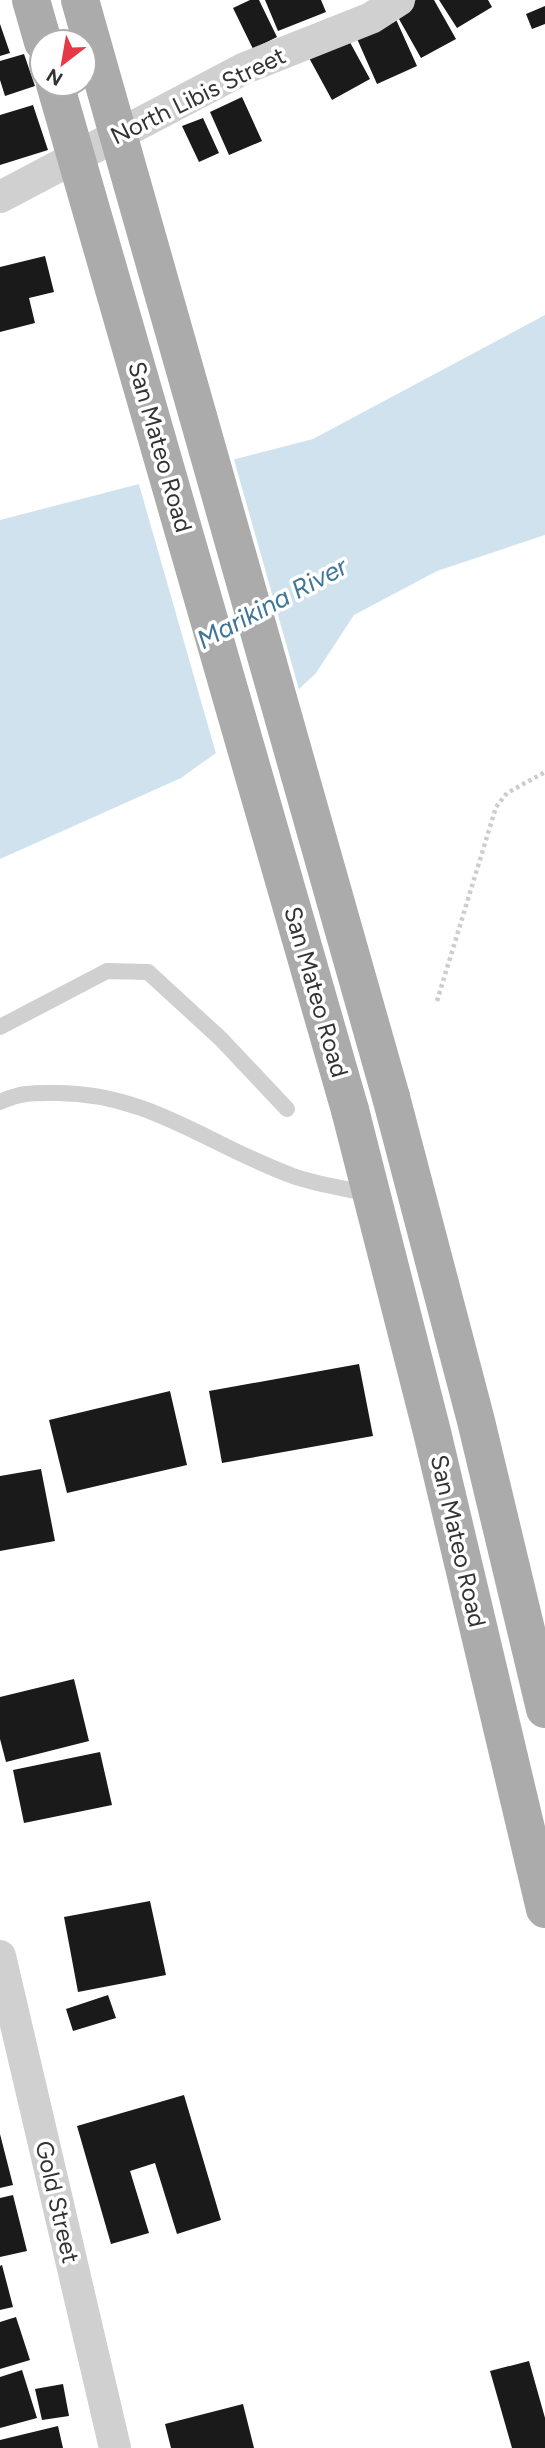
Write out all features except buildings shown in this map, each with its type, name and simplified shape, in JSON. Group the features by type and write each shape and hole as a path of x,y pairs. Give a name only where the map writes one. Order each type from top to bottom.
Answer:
{"main road":[{"path":"31,0 39,28"},
{"name":"San Mateo Road","path":"80,0 391,1097 476,1420 545,1709"},
{"name":"San Mateo Road","path":"59,98 373,1195 545,1909"}],"street":[{"name":"North Libis Street","path":"0,197 244,68 371,18 399,0"},
{"name":"Gold Street","path":"0,1956 115,2448"}],"lane":[{"path":"0,1027 107,971 148,972 221,1039 287,1109"},
{"path":"0,1102 20,1093 89,1093 154,1110 244,1156 296,1177 373,1195"}],"path":[{"path":"437,1001 496,807 507,793 545,772"}],"water":[{"name":"Marikina River","path":"545,315 545,535 437,571 354,615 316,673 279,708 181,778 0,859 0,520 313,439"}],"pier":[{"path":"233,456 300,693 217,757 138,481"}]}
